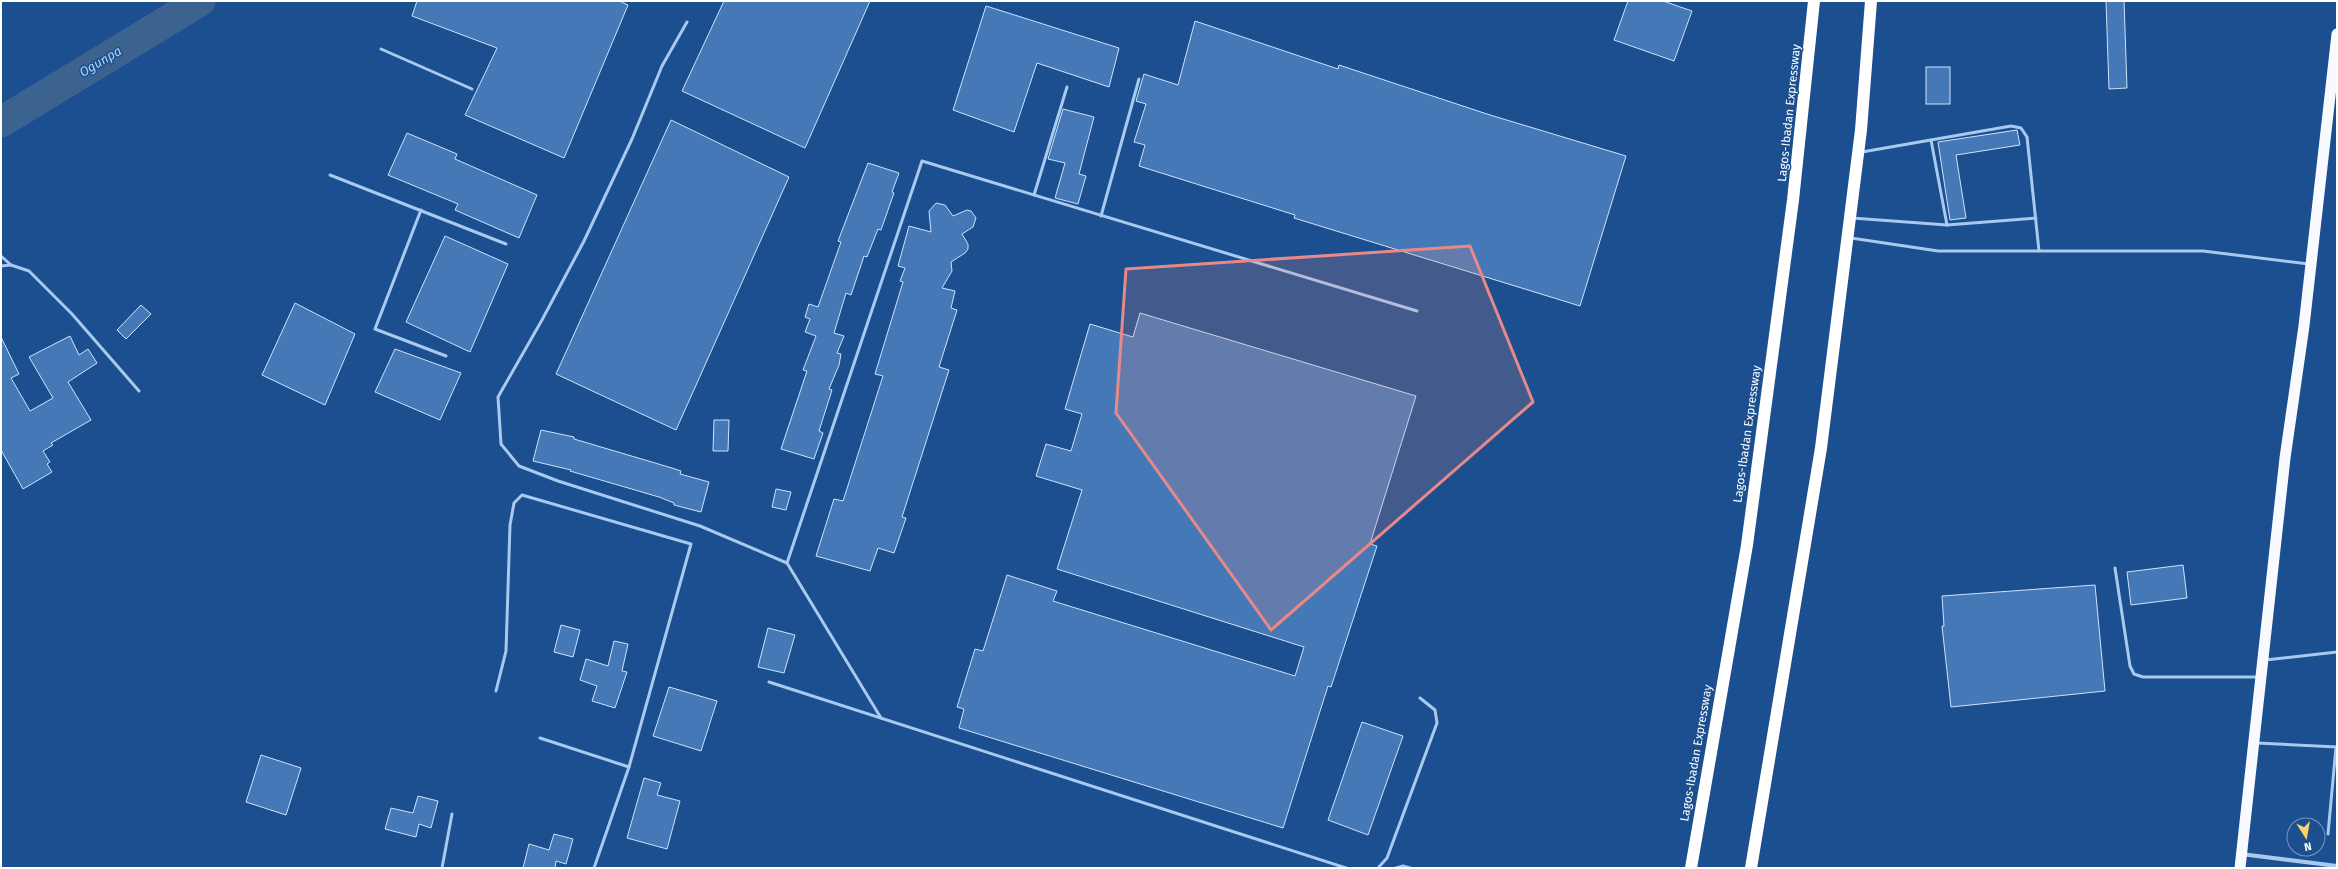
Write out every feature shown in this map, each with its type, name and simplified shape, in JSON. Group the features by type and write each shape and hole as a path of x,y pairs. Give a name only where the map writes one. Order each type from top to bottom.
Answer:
{"highway":[{"name":"Lagos-Ibadan Expressway","path":"1691,868 1747,545 1793,200 1814,1"},
{"path":"1751,868 1821,448 1858,152 1871,1"},
{"path":"2240,868 2285,458 2311,264 2337,34"}],"street":[{"path":"2241,854 2337,866"}],"lane":[{"path":"687,22 662,66 632,139 584,241 542,320 498,397 501,444 519,466 558,481 700,526 787,563 881,718"},
{"path":"381,49 472,89"},
{"path":"1101,216 1139,79"},
{"path":"1034,195 1067,87"},
{"path":"1858,152 2011,126 2021,128 2027,137 2040,251"},
{"path":"1931,140 1946,225"},
{"path":"787,563 922,161 1417,311"},
{"path":"330,174 506,244"},
{"path":"421,210 375,329 446,356"},
{"path":"1850,218 1946,225 2036,218"},
{"path":"1848,237 1938,251 2203,251 2311,264"},
{"path":"1,256 11,265 29,272 72,314 139,391"},
{"path":"1,266 11,265"},
{"path":"496,691 506,651 510,525 514,503 522,495 691,544 629,767 594,868"},
{"path":"2115,568 2130,666 2134,674 2143,677 2261,677"},
{"path":"2263,660 2337,652"},
{"path":"769,682 1346,868"},
{"path":"1378,868 1387,858 1437,723 1435,710 1420,698"},
{"path":"540,738 629,767"},
{"path":"2254,742 2336,747 2328,834"},
{"path":"442,868 452,814"},
{"path":"1396,868 1402,866 1410,868"}],"highlighted area":[{"path":"1470,246 1533,402 1271,630 1116,413 1126,269"}],"building":[{"path":"417,1 619,1 628,5 564,158 465,115 497,48 412,16"},
{"path":"724,1 870,1 805,148 682,91"},
{"path":"1628,1 1663,1 1692,11 1674,61 1614,40"},
{"path":"2106,1 2124,1 2127,88 2109,89"},
{"path":"986,6 1119,48 1109,87 1037,63 1014,132 953,110"},
{"path":"1195,21 1338,69 1339,65 1490,115 1626,156 1580,306 1294,218 1295,215 1139,166 1145,145 1134,142 1146,104 1136,101 1144,74 1178,85"},
{"path":"1926,67 1950,67 1950,104 1926,104"},
{"path":"1063,109 1094,117 1079,174 1086,176 1078,204 1055,198 1065,163 1048,159"},
{"path":"671,120 789,177 676,430 556,374"},
{"path":"2017,130 2020,145 1956,155 1966,218 1950,220 1938,142"},
{"path":"407,133 457,154 455,159 537,195 519,238 455,210 458,204 388,175"},
{"path":"868,163 899,173 892,192 894,193 881,230 878,229 867,257 864,256 851,295 846,293 834,333 844,336 837,353 841,354 839,365 829,389 832,390 819,431 823,433 814,459 781,449 807,371 803,370 816,336 805,332 810,319 805,317 809,304 818,307 841,242 838,241"},
{"path":"936,203 945,205 953,216 967,210 971,211 976,218 973,227 962,234 968,244 968,249 965,253 951,262 952,271 942,288 955,291 951,308 957,310 939,367 949,370 902,517 906,518 894,553 878,548 870,571 816,556 834,499 843,501 883,376 875,374 903,282 900,281 905,268 898,266 909,226 931,232 929,211"},
{"path":"445,236 508,264 470,352 406,322"},
{"path":"295,303 355,334 325,405 262,375"},
{"path":"141,305 151,314 126,339 117,330"},
{"path":"1140,313 1416,396 1370,544 1377,546 1331,687 1328,686 1283,828 959,728 964,709 957,707 975,649 983,651 1007,575 1057,591 1053,601 1295,676 1304,647 1057,569 1082,490 1036,476 1046,444 1071,451 1082,414 1065,409 1090,324 1133,337"},
{"path":"70,336 79,355 88,349 97,363 68,382 91,420 51,443 53,445 43,451 50,462 47,464 52,472 23,489 1,450 1,337 19,374 11,378 30,411 53,398 29,357"},
{"path":"395,349 461,373 440,420 375,392"},
{"path":"714,420 729,420 728,451 713,451"},
{"path":"541,430 574,437 574,439 672,468 681,471 680,474 709,482 701,512 674,505 674,503 659,497 570,471 571,470 533,461"},
{"path":"776,489 791,492 786,510 772,507"},
{"path":"2183,565 2187,598 2131,605 2127,572"},
{"path":"2095,585 2105,691 1951,707 1942,626 1944,626 1942,596"},
{"path":"561,625 580,630 573,657 554,652"},
{"path":"768,628 795,635 784,673 758,667"},
{"path":"614,641 628,644 622,671 627,672 615,708 592,701 597,686 580,680 586,659 608,666"},
{"path":"669,687 717,701 701,751 653,736"},
{"path":"1362,722 1403,736 1368,835 1328,820"},
{"path":"261,755 301,768 286,815 246,802"},
{"path":"644,778 661,783 657,795 680,801 667,849 627,838"},
{"path":"418,796 438,801 431,828 419,824 416,837 385,829 391,808 413,813"},
{"path":"554,834 573,839 566,864 556,861 555,868 523,868 529,844 549,850"}],"waterway":[{"name":"Ogunpa","path":"1,122 200,1"}]}
